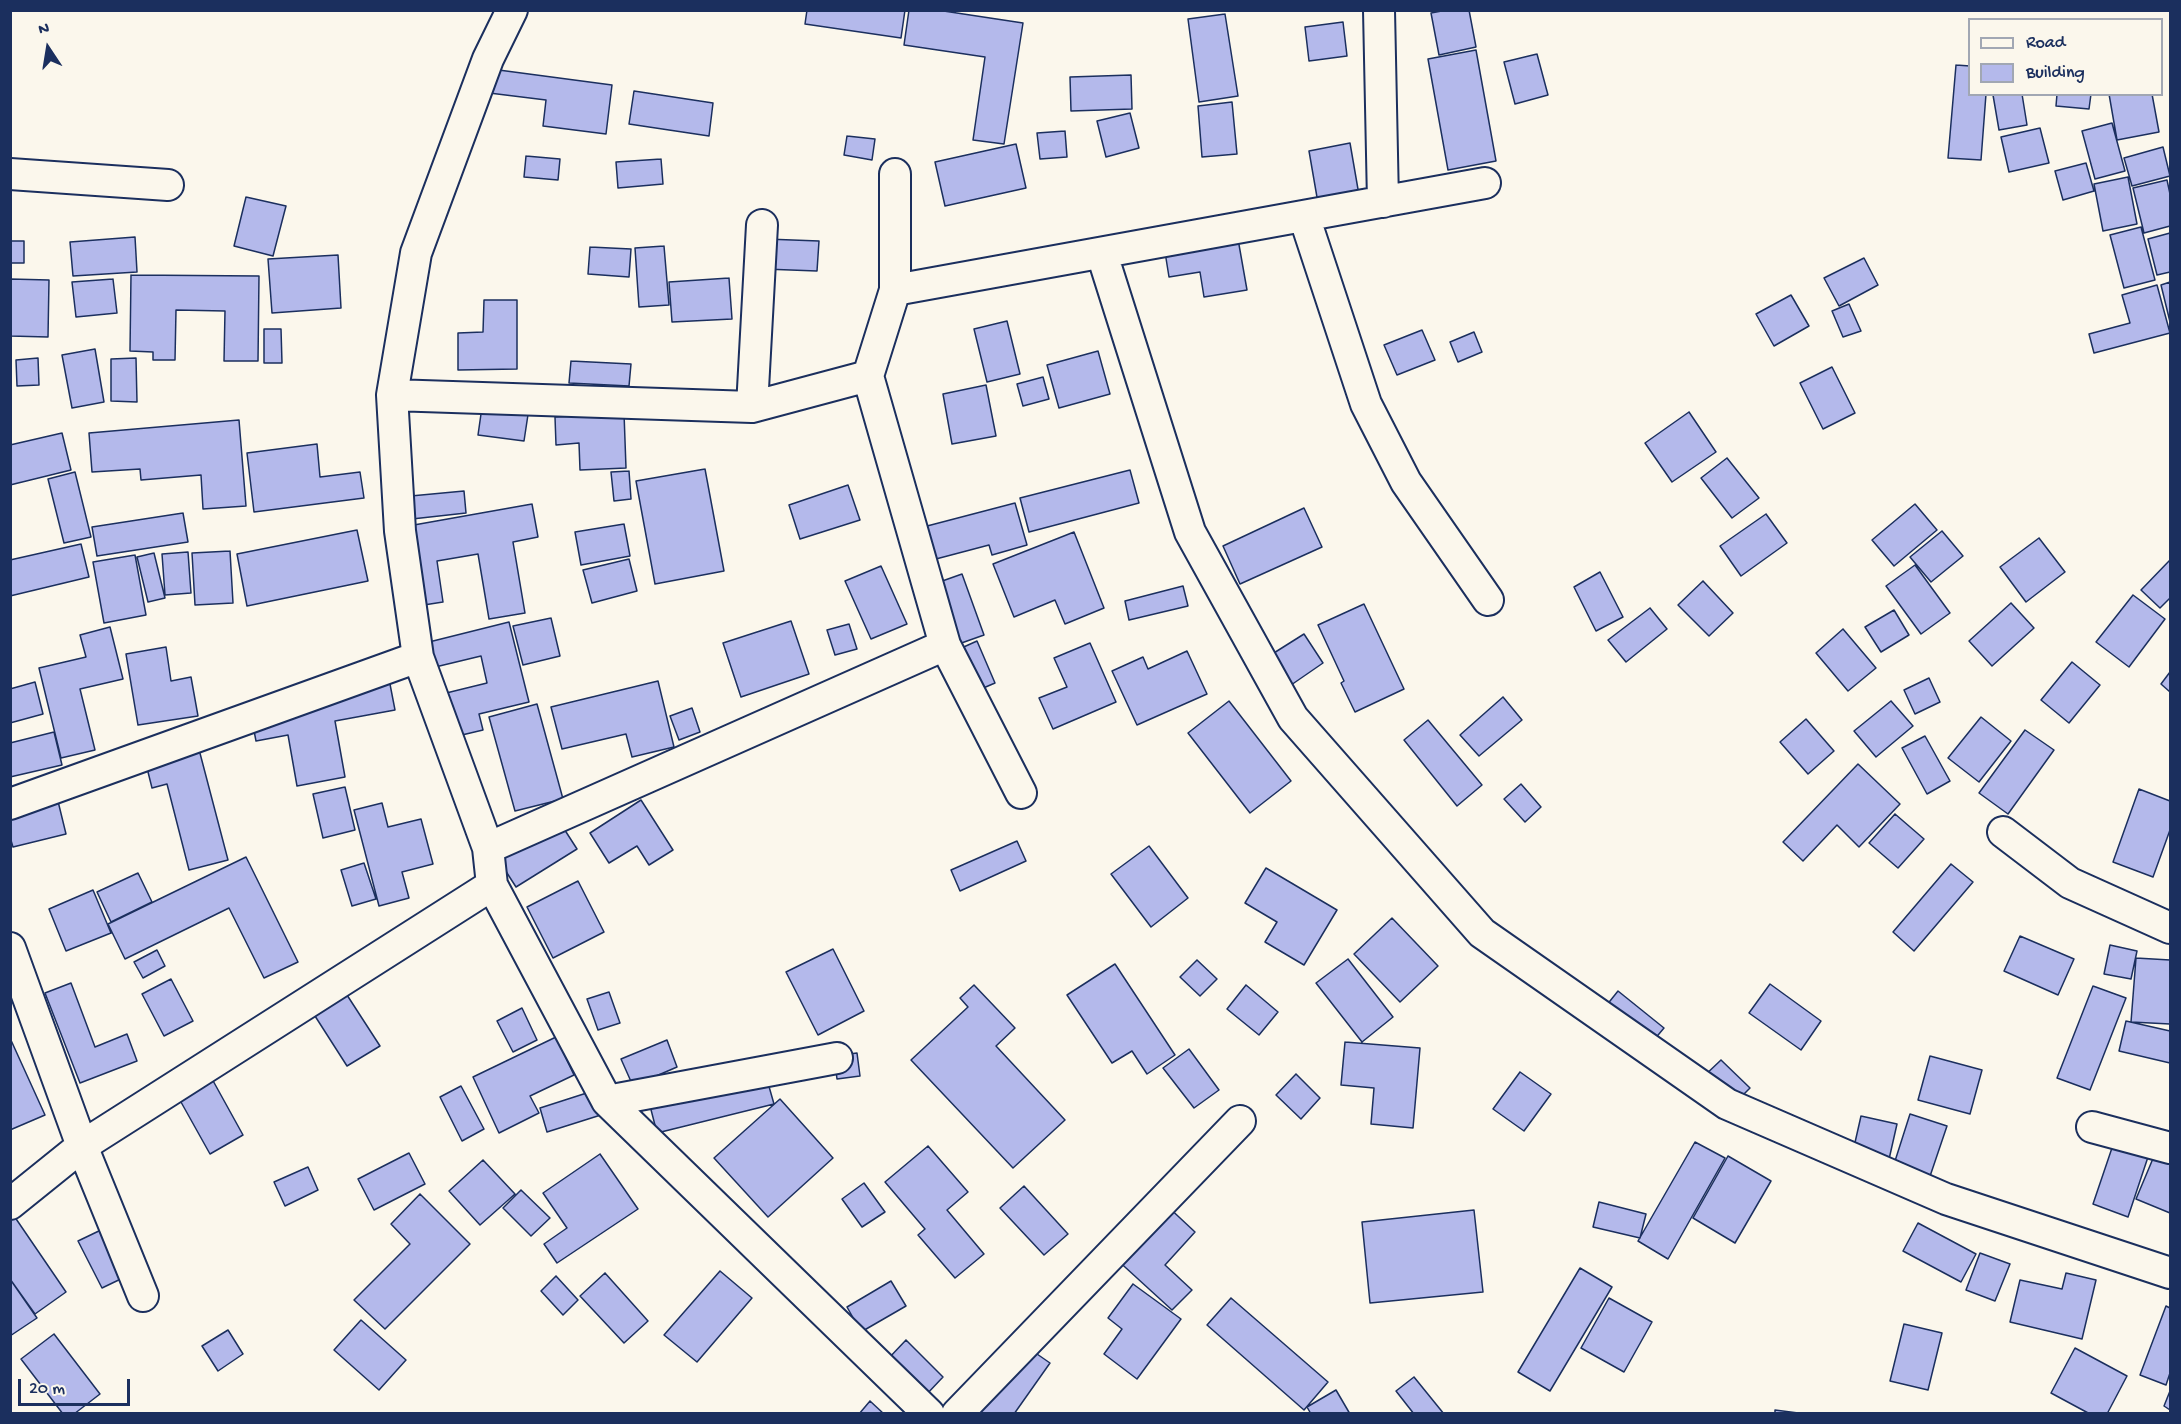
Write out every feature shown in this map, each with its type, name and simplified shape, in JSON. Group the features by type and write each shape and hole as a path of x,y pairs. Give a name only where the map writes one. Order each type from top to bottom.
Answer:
{"street":[{"path":"512,10 488,58 416,253 392,395 400,531 418,657 488,848 492,885 607,1101 929,1413"},
{"path":"1379,10 1383,202"},
{"path":"10,174 168,185"},
{"path":"895,174 895,290 868,376 945,645 1021,793"},
{"path":"895,290 1485,183"},
{"path":"1304,216 1366,404 1406,482 1488,600"},
{"path":"752,407 762,225"},
{"path":"1102,254 1190,532 1293,718 1482,933 1727,1104 1946,1199 2170,1273"},
{"path":"392,395 752,407 868,376"},
{"path":"488,848 945,645"},
{"path":"10,804 418,657"},
{"path":"2004,832 2070,883 2170,928"},
{"path":"10,1204 82,1146 492,885"},
{"path":"10,948 82,1146 143,1296"},
{"path":"607,1101 837,1058"},
{"path":"957,1413 1239,1121"},
{"path":"2092,1127 2170,1148"}],"building":[{"path":"807,10 905,10 901,38 805,24"},
{"path":"909,10 937,10 1023,23 1004,144 973,140 985,57 904,45"},
{"path":"1469,10 1476,47 1439,55 1431,13"},
{"path":"1225,14 1238,96 1199,102 1188,19"},
{"path":"1343,22 1347,56 1309,61 1305,27"},
{"path":"1476,50 1496,161 1448,170 1428,59"},
{"path":"1537,54 1548,95 1515,104 1504,62"},
{"path":"1956,65 1968,66 1968,96 1986,96 1981,160 1948,158"},
{"path":"476,67 612,85 606,134 543,126 546,100 473,91"},
{"path":"1131,75 1132,109 1071,111 1070,77"},
{"path":"634,91 713,103 709,136 629,124"},
{"path":"1993,96 2022,96 2027,125 1999,130"},
{"path":"2057,96 2091,96 2089,109 2056,106"},
{"path":"2109,96 2152,96 2159,132 2117,140"},
{"path":"1232,102 1237,154 1202,157 1198,106"},
{"path":"1130,113 1139,148 1106,157 1097,121"},
{"path":"2112,123 2125,171 2095,179 2082,131"},
{"path":"2040,128 2049,163 2009,172 2001,137"},
{"path":"1065,131 1067,157 1040,159 1037,133"},
{"path":"847,136 875,139 872,160 844,155"},
{"path":"1350,143 1359,195 1318,203 1309,151"},
{"path":"1016,144 1026,188 945,206 935,162"},
{"path":"2163,147 2170,176 2132,186 2124,158"},
{"path":"526,156 560,159 558,180 524,177"},
{"path":"661,159 663,184 618,188 616,162"},
{"path":"2086,163 2094,191 2063,200 2055,171"},
{"path":"2128,177 2137,224 2103,231 2094,184"},
{"path":"2167,180 2170,194 2170,226 2144,233 2133,188"},
{"path":"246,197 286,206 273,256 234,246"},
{"path":"2141,227 2155,280 2124,288 2110,235"},
{"path":"2170,233 2170,272 2157,275 2148,239"},
{"path":"135,237 137,272 73,276 70,242"},
{"path":"766,239 819,241 817,271 764,269"},
{"path":"1238,239 1247,290 1204,297 1200,272 1169,277 1165,252"},
{"path":"10,241 24,241 24,263 10,263"},
{"path":"664,246 669,305 639,307 635,248"},
{"path":"590,247 631,249 629,277 588,274"},
{"path":"338,255 341,308 272,313 268,259"},
{"path":"1864,258 1878,285 1839,306 1824,278"},
{"path":"131,275 259,276 258,361 224,361 225,311 176,310 175,360 153,360 153,352 130,351"},
{"path":"729,278 732,319 672,322 669,282"},
{"path":"10,279 49,280 48,337 10,336"},
{"path":"113,279 117,313 76,317 72,282"},
{"path":"2170,282 2170,322 2161,285"},
{"path":"2157,285 2170,333 2094,353 2089,334 2130,323 2122,295"},
{"path":"1791,295 1809,326 1774,346 1756,314"},
{"path":"484,300 517,300 517,369 458,370 458,333 483,332"},
{"path":"1849,304 1861,331 1843,337 1832,311"},
{"path":"1007,321 1020,374 987,382 974,329"},
{"path":"264,329 281,329 282,363 264,363"},
{"path":"1422,330 1435,360 1397,375 1384,345"},
{"path":"1474,332 1482,352 1458,362 1450,342"},
{"path":"95,349 104,402 72,408 62,355"},
{"path":"1098,351 1110,394 1059,408 1047,365"},
{"path":"38,358 39,385 17,386 16,360"},
{"path":"136,358 137,402 111,401 111,359"},
{"path":"571,361 631,364 629,386 569,383"},
{"path":"1832,367 1855,413 1823,429 1800,383"},
{"path":"1043,377 1049,399 1023,406 1017,384"},
{"path":"986,385 996,436 952,444 943,394"},
{"path":"483,400 529,408 524,441 478,435"},
{"path":"1689,412 1716,452 1672,482 1645,443"},
{"path":"624,413 626,468 580,470 579,443 556,445 555,417"},
{"path":"239,420 246,506 203,509 201,475 141,480 140,469 92,472 89,433"},
{"path":"62,433 71,470 10,485 10,445"},
{"path":"317,444 320,477 360,472 364,498 254,512 247,453"},
{"path":"1727,458 1759,498 1732,518 1701,478"},
{"path":"705,469 724,571 655,584 636,481"},
{"path":"1130,470 1139,503 1029,532 1020,498"},
{"path":"629,471 631,499 614,501 611,472"},
{"path":"75,472 91,537 64,543 48,479"},
{"path":"848,485 860,520 800,539 789,505"},
{"path":"464,491 466,513 403,520 400,497"},
{"path":"1015,503 1027,545 992,555 989,545 917,564 908,531"},
{"path":"532,504 538,537 513,542 525,613 489,619 478,554 437,561 443,602 411,607 397,528"},
{"path":"1915,504 1937,530 1894,566 1872,540"},
{"path":"1304,508 1322,547 1240,584 1223,546"},
{"path":"183,513 188,542 97,556 92,527"},
{"path":"1766,514 1787,543 1741,576 1720,546"},
{"path":"624,524 630,556 581,565 575,532"},
{"path":"357,530 368,581 247,606 237,554"},
{"path":"1942,531 1963,556 1931,582 1910,557"},
{"path":"1074,532 1104,608 1065,624 1055,600 1014,617 993,564"},
{"path":"2039,538 2065,572 2026,602 2000,567"},
{"path":"81,544 89,577 10,596 10,560"},
{"path":"230,551 233,603 195,605 192,553"},
{"path":"188,552 191,593 165,595 162,554"},
{"path":"154,553 165,598 148,602 137,557"},
{"path":"135,555 146,615 104,623 93,562"},
{"path":"629,559 637,591 592,603 583,570"},
{"path":"2170,560 2170,598 2160,608 2141,590"},
{"path":"1915,565 1950,613 1921,634 1886,586"},
{"path":"881,566 907,624 871,639 845,581"},
{"path":"1600,572 1623,617 1596,631 1574,587"},
{"path":"962,574 984,635 953,646 931,585"},
{"path":"1703,581 1733,613 1709,636 1678,605"},
{"path":"1183,586 1188,606 1129,620 1125,601"},
{"path":"2133,595 2165,619 2129,667 2096,642"},
{"path":"2011,603 2034,628 1992,666 1969,641"},
{"path":"1364,604 1404,689 1355,712 1341,683 1344,681 1318,625"},
{"path":"1650,608 1667,629 1626,662 1608,640"},
{"path":"1894,610 1909,635 1881,652 1865,627"},
{"path":"551,618 560,656 523,665 513,626"},
{"path":"791,621 809,674 741,697 723,643"},
{"path":"509,622 529,702 479,714 483,730 445,739 434,696 487,683 481,656 427,669 421,644"},
{"path":"849,624 857,649 835,655 827,630"},
{"path":"110,627 123,679 80,689 95,750 61,758 39,668 86,657 80,635"},
{"path":"1843,629 1876,668 1848,691 1816,653"},
{"path":"1304,634 1323,663 1278,694 1258,663"},
{"path":"977,641 995,683 974,692 957,650"},
{"path":"1090,643 1116,702 1053,729 1039,698 1067,687 1054,658"},
{"path":"166,647 171,681 191,677 198,716 138,725 126,654"},
{"path":"1187,651 1207,694 1137,725 1112,671 1143,657 1148,669"},
{"path":"2072,662 2100,685 2069,723 2041,700"},
{"path":"2170,672 2170,692 2161,684"},
{"path":"1929,678 1940,702 1915,714 1904,690"},
{"path":"389,679 395,710 335,721 345,777 297,786 288,735 256,741 249,705"},
{"path":"658,681 674,747 632,757 626,734 562,749 551,707"},
{"path":"35,682 43,714 10,723 10,689"},
{"path":"1503,697 1522,720 1479,756 1460,735"},
{"path":"1229,701 1291,781 1250,813 1188,733"},
{"path":"1891,701 1913,726 1876,757 1854,731"},
{"path":"537,704 563,799 515,811 489,717"},
{"path":"692,708 700,732 679,740 670,716"},
{"path":"1981,717 2011,741 1979,782 1948,758"},
{"path":"1806,719 1834,751 1808,774 1780,742"},
{"path":"1428,720 1482,785 1457,806 1404,740"},
{"path":"2025,730 2054,750 2008,814 1979,793"},
{"path":"54,732 62,765 10,777 10,743"},
{"path":"1925,736 1950,781 1927,794 1902,748"},
{"path":"196,738 228,860 189,870 167,784 152,788 143,752"},
{"path":"1858,764 1900,804 1859,847 1837,825 1803,861 1783,842"},
{"path":"1521,784 1541,807 1525,822 1504,799"},
{"path":"345,787 355,830 323,838 313,794"},
{"path":"2139,789 2170,801 2170,830 2153,877 2113,862"},
{"path":"56,793 66,834 13,847 10,837 10,804"},
{"path":"641,800 673,850 649,865 637,846 609,863 590,833"},
{"path":"382,803 388,827 421,819 433,864 402,872 409,898 379,906 354,810"},
{"path":"1895,814 1924,839 1898,868 1869,843"},
{"path":"559,821 577,849 516,887 498,859"},
{"path":"1017,841 1026,861 960,891 951,870"},
{"path":"1149,846 1188,898 1151,927 1111,874"},
{"path":"246,857 298,962 264,978 229,908 125,959 108,924"},
{"path":"364,863 376,899 352,906 341,870"},
{"path":"1951,864 1973,882 1914,951 1893,932"},
{"path":"1266,868 1337,910 1304,965 1265,942 1277,922 1245,903"},
{"path":"138,873 152,902 111,922 97,892"},
{"path":"578,881 604,932 553,958 527,907"},
{"path":"93,890 111,933 66,951 49,909"},
{"path":"1392,918 1438,966 1400,1002 1354,954"},
{"path":"2020,936 2074,959 2058,995 2004,971"},
{"path":"2110,945 2137,951 2131,979 2104,974"},
{"path":"833,949 864,1011 818,1035 786,972"},
{"path":"157,950 165,966 143,978 134,962"},
{"path":"2136,958 2170,960 2170,1024 2131,1022"},
{"path":"1348,959 1393,1017 1362,1042 1316,983"},
{"path":"1197,960 1217,979 1200,996 1180,977"},
{"path":"1115,964 1175,1055 1147,1074 1132,1051 1112,1063 1067,995"},
{"path":"171,979 193,1021 164,1036 142,994"},
{"path":"71,983 95,1047 127,1034 137,1061 80,1083 45,993"},
{"path":"1770,984 1821,1021 1801,1050 1749,1013"},
{"path":"974,985 1015,1028 996,1046 1065,1120 1013,1168 911,1060 968,1007 960,998"},
{"path":"1246,985 1278,1012 1259,1035 1227,1009"},
{"path":"2093,986 2126,998 2090,1090 2057,1078"},
{"path":"1618,991 1664,1028 1648,1047 1602,1011"},
{"path":"609,992 620,1023 598,1030 587,999"},
{"path":"347,995 380,1046 347,1066 315,1016"},
{"path":"522,1008 537,1040 513,1052 497,1021"},
{"path":"2126,1021 2170,1031 2170,1063 2119,1051"},
{"path":"556,1037 574,1075 530,1096 539,1113 499,1133 473,1077"},
{"path":"10,1038 45,1115 10,1130"},
{"path":"667,1040 677,1067 633,1086 621,1059"},
{"path":"1345,1042 1420,1048 1413,1128 1371,1124 1374,1088 1341,1085"},
{"path":"1189,1049 1219,1090 1194,1108 1163,1068"},
{"path":"857,1053 860,1076 837,1079 834,1056"},
{"path":"1930,1056 1982,1070 1970,1114 1918,1100"},
{"path":"201,1059 243,1135 210,1154 167,1077"},
{"path":"1721,1060 1750,1088 1731,1107 1702,1078"},
{"path":"764,1069 774,1104 657,1133 648,1098"},
{"path":"1520,1072 1551,1094 1524,1131 1493,1109"},
{"path":"1296,1074 1320,1098 1301,1119 1276,1095"},
{"path":"461,1086 484,1129 462,1141 440,1097"},
{"path":"596,1090 604,1114 547,1132 540,1108"},
{"path":"780,1099 833,1158 768,1217 714,1158"},
{"path":"1910,1114 1947,1126 1924,1194 1888,1183"},
{"path":"1861,1116 1897,1124 1885,1177 1849,1169"},
{"path":"1695,1142 1725,1158 1668,1259 1638,1241"},
{"path":"2114,1142 2149,1154 2128,1217 2093,1204"},
{"path":"928,1146 968,1192 947,1210 984,1254 955,1278 918,1235 925,1229 885,1182"},
{"path":"2157,1149 2170,1155 2170,1213 2136,1199"},
{"path":"409,1153 425,1184 374,1210 358,1179"},
{"path":"600,1154 638,1209 557,1263 544,1244 567,1228 543,1193"},
{"path":"1728,1156 1771,1181 1735,1243 1693,1218"},
{"path":"483,1160 515,1194 480,1225 449,1191"},
{"path":"308,1167 318,1190 285,1206 274,1182"},
{"path":"864,1183 885,1212 862,1227 842,1199"},
{"path":"1024,1186 1068,1234 1044,1255 1000,1208"},
{"path":"521,1190 550,1218 531,1236 503,1208"},
{"path":"420,1194 470,1244 385,1329 354,1300 410,1244 391,1224"},
{"path":"1599,1202 1646,1214 1640,1238 1593,1227"},
{"path":"1164,1203 1195,1232 1165,1265 1192,1290 1172,1310 1114,1257"},
{"path":"10,1210 66,1292 35,1314 10,1279"},
{"path":"1474,1210 1483,1292 1370,1303 1362,1222"},
{"path":"1918,1223 1976,1254 1961,1282 1903,1251"},
{"path":"103,1229 127,1276 102,1288 78,1241"},
{"path":"1980,1253 2010,1264 1995,1301 1966,1290"},
{"path":"1580,1268 1612,1287 1550,1391 1518,1372"},
{"path":"720,1271 752,1298 697,1362 664,1335"},
{"path":"605,1273 648,1321 624,1343 580,1296"},
{"path":"2066,1273 2096,1280 2082,1339 2010,1322 2020,1280 2062,1289"},
{"path":"556,1276 578,1300 563,1315 541,1291"},
{"path":"10,1279 37,1318 10,1336"},
{"path":"891,1281 906,1306 861,1332 847,1307"},
{"path":"1133,1284 1181,1319 1137,1379 1104,1354 1122,1329 1108,1318"},
{"path":"1231,1298 1328,1382 1304,1410 1207,1325"},
{"path":"1609,1298 1652,1322 1624,1372 1581,1348"},
{"path":"2166,1306 2170,1308 2170,1373 2166,1385 2140,1375"},
{"path":"361,1320 406,1360 379,1390 334,1350"},
{"path":"1904,1324 1942,1333 1928,1390 1890,1381"},
{"path":"228,1330 243,1354 218,1371 202,1346"},
{"path":"54,1334 100,1394 74,1414 63,1414 21,1359"},
{"path":"906,1340 943,1377 925,1396 887,1360"},
{"path":"1024,1345 1050,1363 1014,1414 976,1414"},
{"path":"2075,1348 2127,1376 2107,1414 2090,1414 2051,1393"},
{"path":"1414,1377 1444,1414 1414,1414 1396,1391"},
{"path":"1336,1390 1350,1414 1311,1414 1307,1407"},
{"path":"2170,1391 2170,1410 2164,1406"},
{"path":"870,1401 884,1414 859,1414"},
{"path":"1775,1410 1806,1414 1775,1414"}]}
